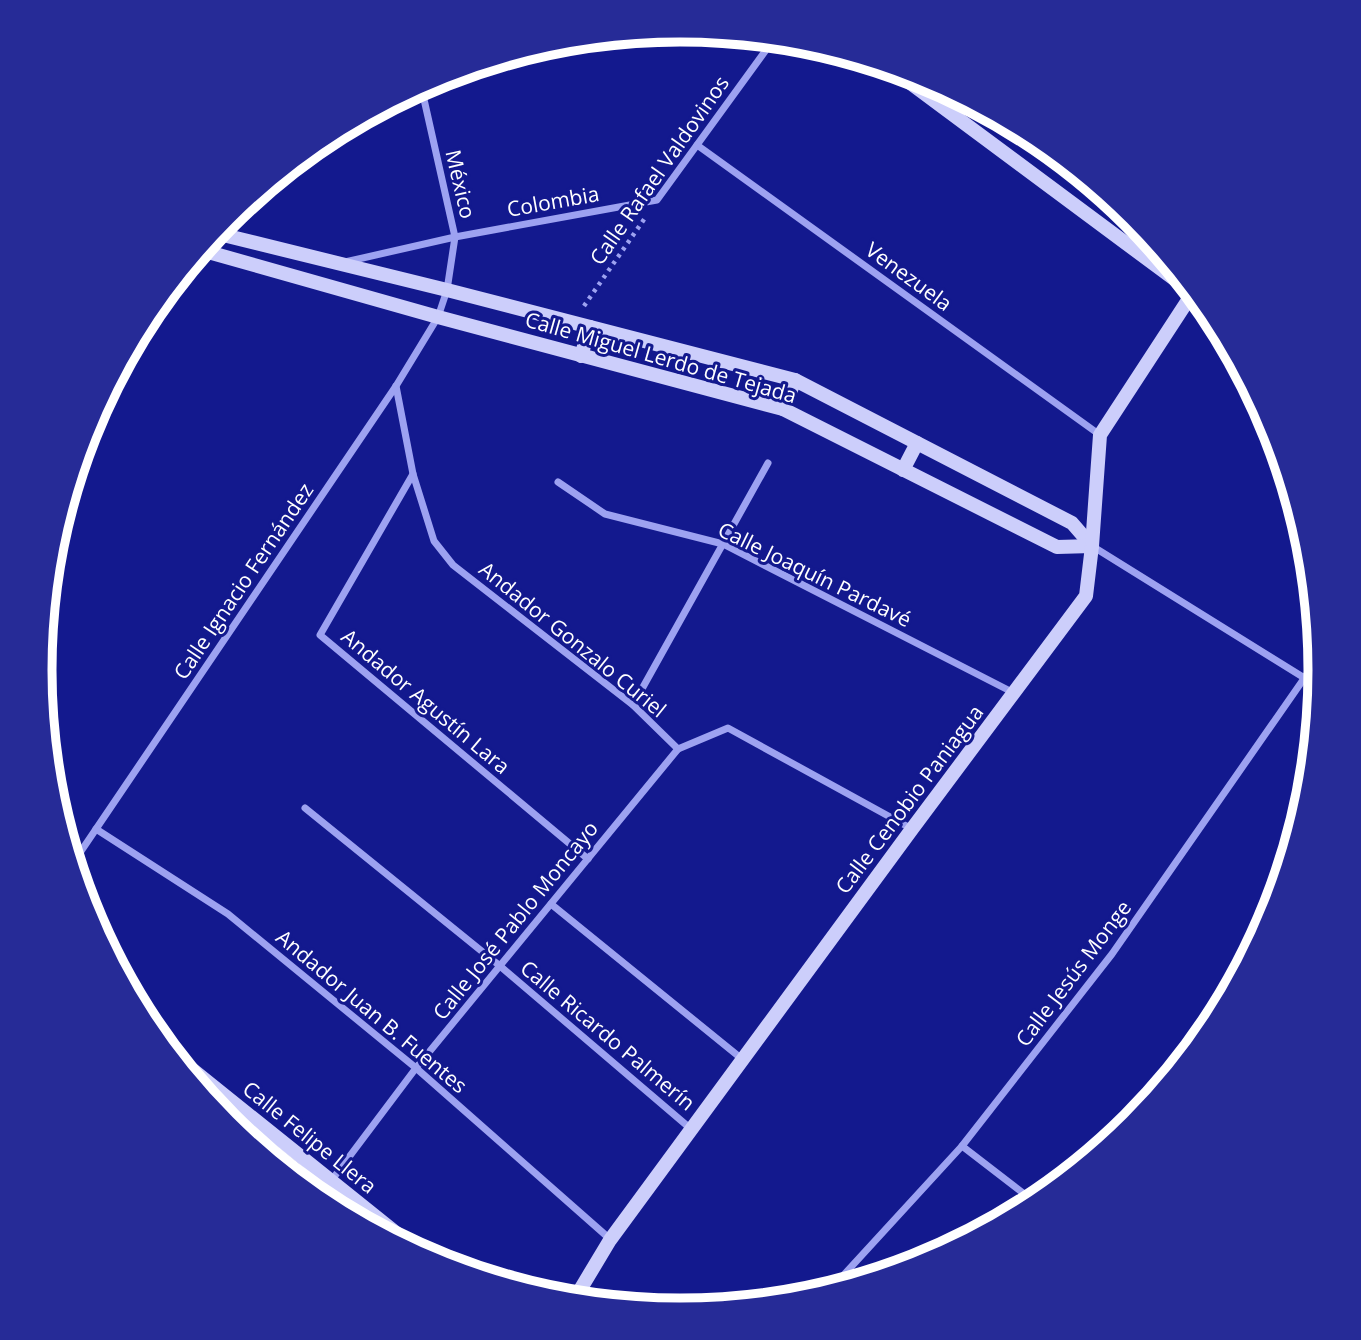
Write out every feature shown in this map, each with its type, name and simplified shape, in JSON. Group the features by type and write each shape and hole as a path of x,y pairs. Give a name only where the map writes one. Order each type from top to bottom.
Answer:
{"street":[{"name":"Calle Rafael Valdovinos","path":"657,200 768,48"},
{"path":"918,89 1165,271"},
{"name":"México","path":"424,98 455,237 447,290 438,317"},
{"path":"941,106 945,101"},
{"name":"Venezuela","path":"697,145 1100,435"},
{"name":"Colombia","path":"338,263 455,237 657,200"},
{"name":"Calle Miguel Lerdo de Tejada","path":"227,236 795,380 1072,523 1092,546 1308,680"},
{"name":"Calle Miguel Lerdo de Tejada","path":"211,253 783,410 1057,547 1092,546"},
{"name":"Calle Cenobio Paniagua","path":"580,1290 610,1240 1086,596 1100,435 1188,301"},
{"name":"Calle Ignacio Fernández","path":"80,853 396,386 438,317"},
{"path":"581,356 590,327"},
{"path":"783,410 795,380"},
{"name":"Andador Gonzalo Curiel","path":"396,386 413,474 433,541 453,565 633,705 678,749"},
{"path":"903,470 917,443"},
{"path":"633,705 768,463"},
{"name":"Andador Agustín Lara","path":"413,474 320,635 588,859"},
{"name":"Calle Joaquín Pardavé","path":"558,482 605,514 723,544 1014,693"},
{"name":"Calle Jesús Monge","path":"842,1277 962,1146 1112,954 1308,674"},
{"path":"678,749 728,728 912,829"},
{"name":"Calle José Pablo Moncayo","path":"331,1181 416,1068 678,749"},
{"name":"Calle Ricardo Palmerín","path":"305,808 500,966 691,1129"},
{"name":"Andador Juan B. Fuentes","path":"96,829 228,914 416,1068 610,1240"},
{"path":"551,904 742,1059"},
{"name":"Calle Felipe Llera","path":"204,1079 383,1223"},
{"path":"962,1146 1025,1195"}],"path":[{"name":"Calle Rafael Valdovinos","path":"573,323 657,200"}]}
